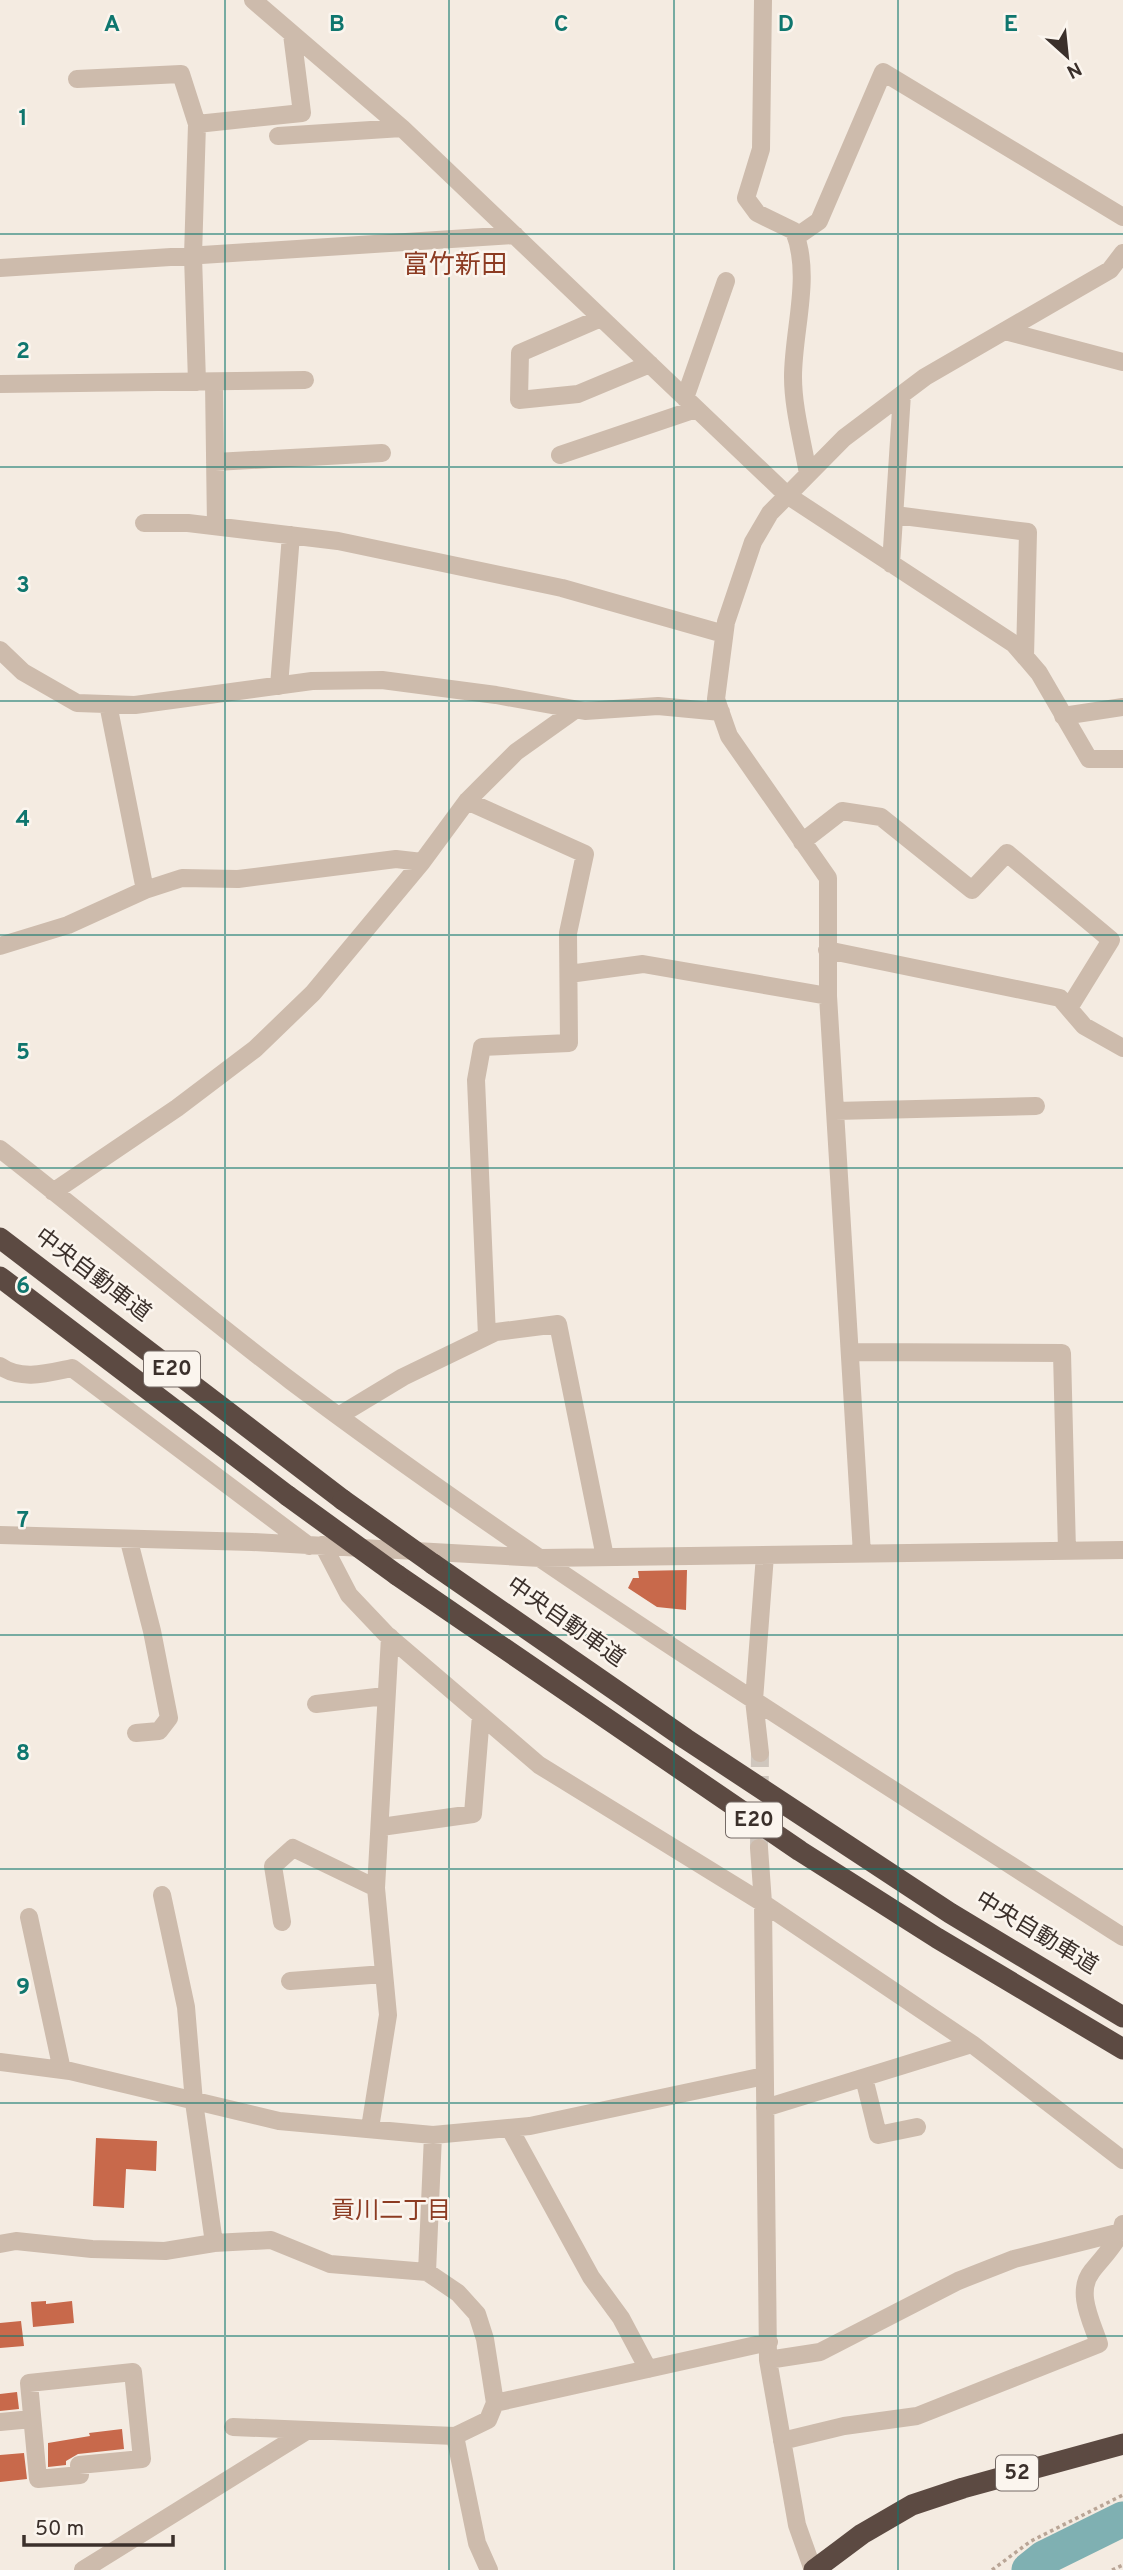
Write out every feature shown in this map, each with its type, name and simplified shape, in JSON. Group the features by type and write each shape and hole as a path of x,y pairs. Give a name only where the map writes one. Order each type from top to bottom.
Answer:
{"highway":[{"name":"中央自動車道","path":"0,1238 343,1500 685,1739 950,1913 1123,2017"},
{"name":"E20","path":"0,1277 288,1496 397,1575 800,1851 937,1938 1123,2049"},
{"name":"52","path":"813,2570 862,2535 912,2505 963,2488 1123,2444"}],"street":[{"path":"253,0 402,128 787,495 1014,644 1039,673 1089,759 1123,760"},
{"path":"763,0 761,149 746,198 757,213 794,231 800,246 801,282 793,379 808,474"},
{"path":"197,124 302,113 292,34"},
{"path":"796,237 819,221 883,72 1123,217"},
{"path":"77,79 181,74 197,124 193,256 215,463 216,526"},
{"path":"278,136 402,128"},
{"path":"0,268 515,235"},
{"path":"862,1554 828,996 828,878 739,752 721,712 716,699 724,634 753,542 770,513 844,438 925,377 1110,270 1123,253"},
{"path":"691,403 726,281"},
{"path":"601,318 520,354 519,400 578,394 650,364"},
{"path":"1005,331 1123,362"},
{"path":"0,384 306,380"},
{"path":"891,564 902,394"},
{"path":"561,455 691,403"},
{"path":"215,463 382,453"},
{"path":"895,515 1028,533 1025,657"},
{"path":"144,523 216,526 338,541 562,588 724,634"},
{"path":"279,686 291,536"},
{"path":"0,650 23,672 77,703 135,705 312,681 382,680 496,695 575,710 658,706 721,712"},
{"path":"108,704 145,890"},
{"path":"1063,716 1123,707"},
{"path":"53,1192 177,1108 255,1049 313,993 422,862 467,801 516,752 575,710"},
{"path":"467,801 585,854 568,933 569,1043 482,1047 476,1080 487,1336"},
{"path":"802,842 842,811 881,817 972,890 1007,853 1111,940 1069,1008"},
{"path":"0,946 68,925 145,890 182,878 239,879 396,859 422,862"},
{"path":"827,950 1060,998 1084,1026 1123,1048"},
{"path":"569,974 643,964 828,996"},
{"path":"835,1111 1036,1106"},
{"path":"0,1149 143,1266 340,1415 541,1558 754,1700 1123,1937"},
{"path":"340,1415 403,1377 496,1332 558,1324 605,1557"},
{"path":"850,1352 1062,1353 1068,1551"},
{"path":"0,1366 11,1374 37,1375 72,1368 316,1546 349,1595 390,1637 539,1765 763,1903 971,2044 1123,2160"},
{"path":"0,1535 316,1546 541,1558 1123,1550"},
{"path":"129,1541 152,1631 169,1718 159,1731 136,1733"},
{"path":"760,1753 754,1700 765,1555"},
{"path":"370,2128 387,2033 376,1888 390,1637"},
{"path":"316,1704 385,1696"},
{"path":"381,1827 473,1814 481,1716"},
{"path":"282,1922 273,1866 293,1848 376,1888"},
{"path":"759,1848 763,1903 768,2351 797,2525 813,2570"},
{"path":"162,1895 186,2007 194,2102 214,2243"},
{"path":"29,1917 62,2070"},
{"path":"290,1981 384,1973"},
{"path":"765,2108 971,2044"},
{"path":"0,2062 62,2070 279,2121 433,2135 510,2129 764,2076"},
{"path":"864,2078 878,2135 917,2127"},
{"path":"510,2129 591,2277 621,2318 648,2369"},
{"path":"427,2272 433,2135"},
{"path":"495,2403 648,2369 768,2351 820,2352 958,2281 1014,2259 1122,2228"},
{"path":"782,2441 844,2426 917,2416 1099,2344 1085,2301 1084,2287 1090,2273 1113,2249 1122,2228"},
{"path":"0,2244 16,2241 92,2249 164,2251 214,2243 271,2240 330,2264 427,2272 458,2293 477,2314 485,2339 495,2403 488,2420 454,2436 233,2427"},
{"path":"133,2372 142,2459 79,2465 80,2474 38,2479 32,2419 29,2383 133,2372"},
{"path":"0,2422 32,2419"},
{"path":"83,2570 308,2430"},
{"path":"454,2436 477,2543 489,2570"}],"path":[{"path":"992,2570 1031,2541 1123,2495"},
{"path":"1112,2570 1123,2565"}],"building":[{"path":"687,1570 686,1610 657,1607 628,1588 633,1578 639,1578 638,1571"},
{"path":"96,2138 157,2141 156,2171 126,2169 124,2208 93,2206"},
{"path":"46,2301 46,2304 72,2301 74,2323 33,2327 31,2302"},
{"path":"21,2321 24,2346 0,2348 0,2323"},
{"path":"17,2392 19,2409 0,2411 0,2394"},
{"path":"122,2429 124,2449 78,2454 66,2461 66,2465 48,2467 48,2443 90,2436 89,2433"},
{"path":"24,2453 27,2479 0,2482 0,2455"}],"waterway":[{"path":"1029,2570 1044,2558 1123,2519"}],"tunnel":[{"path":"759,1848 760,1753"}],"district":[{"name":"富竹新田","path":"455,266"},
{"name":"貢川二丁目","path":"391,2212"}]}
